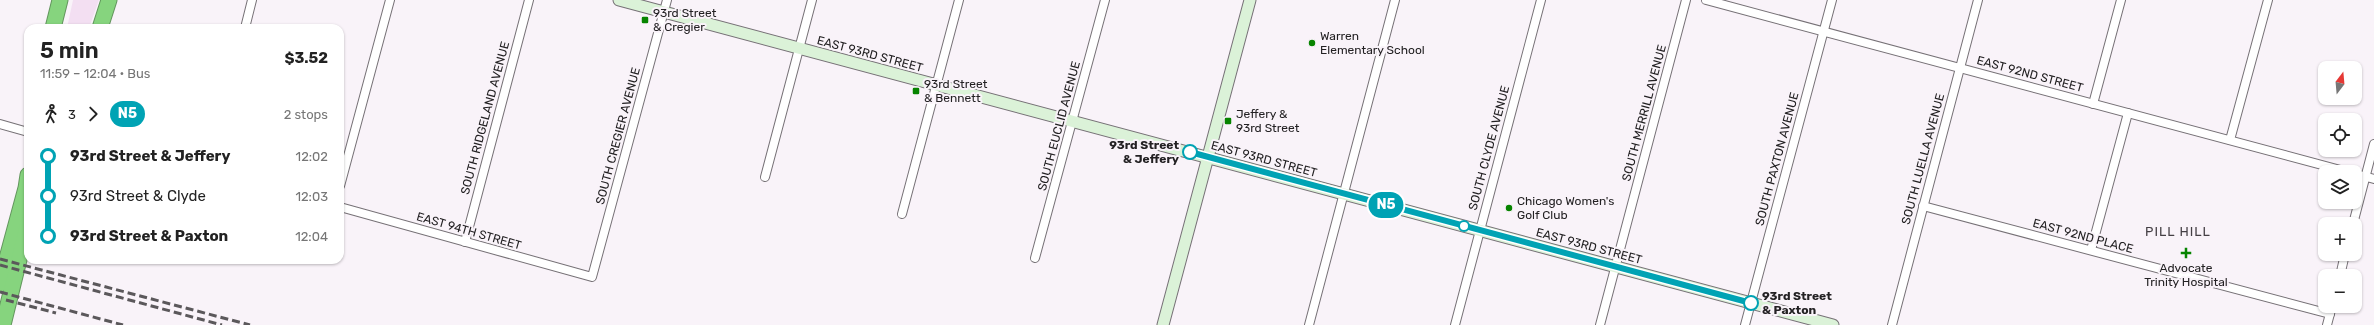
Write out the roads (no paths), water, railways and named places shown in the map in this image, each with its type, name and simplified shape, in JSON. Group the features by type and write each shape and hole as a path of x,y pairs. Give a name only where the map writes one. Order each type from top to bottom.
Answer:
{"highway":[{"path":"54,24 60,0"},
{"path":"101,24 109,0"},
{"path":"0,284 24,195"},
{"path":"3,325 24,239"}],"street":[{"path":"246,24 252,0"},
{"path":"344,171 390,0"},
{"name":"SOUTH RIDGELAND AVENUE","path":"465,242 529,0"},
{"name":"EAST 93RD STREET","path":"619,0 1833,325"},
{"name":"SOUTH CREGIER AVENUE","path":"592,278 667,0"},
{"path":"765,177 812,0"},
{"path":"902,214 959,0"},
{"name":"SOUTH EUCLID AVENUE","path":"1034,258 1105,0"},
{"path":"1163,325 1250,0"},
{"path":"1309,325 1395,0"},
{"name":"SOUTH CLYDE AVENUE","path":"1455,325 1541,0"},
{"name":"SOUTH MERRILL AVENUE","path":"1600,325 1686,0"},
{"name":"EAST 92ND STREET","path":"1706,0 2322,165"},
{"name":"SOUTH PAXTON AVENUE","path":"1745,325 1832,0"},
{"name":"SOUTH LUELLA AVENUE","path":"1892,325 1978,0"},
{"path":"2093,104 2121,0"},
{"path":"2230,140 2268,0"},
{"path":"2091,250 2128,113"},
{"path":"0,124 24,131"},
{"path":"2355,217 2374,144"},
{"path":"2362,176 2374,179"},
{"name":"EAST 92ND PLACE","path":"1924,206 2091,250 2318,307"},
{"name":"EAST 94TH STREET","path":"344,208 592,278"},
{"path":"2327,325 2330,313"}],"railway":[{"path":"0,259 250,325"},
{"path":"0,265 222,325"},
{"path":"0,292 123,325"},
{"path":"6,300 56,313"}],"place":[{"name":"93rd Street & Cregier","path":"645,20"},
{"name":"Warren Elementary School","path":"1312,43"},
{"name":"93rd Street & Bennett","path":"916,91"},
{"name":"Jeffery & 93rd Street","path":"1228,121"},
{"name":"93rd Street & Jeffery","path":"1190,152"},
{"name":"Chicago Women's Golf Club","path":"1509,208"},
{"name":"Advocate Trinity Hospital","path":"2186,253"},
{"name":"93rd Street & Paxton","path":"1751,303"}],"district":[{"name":"PILL HILL","path":"2178,231"}]}
